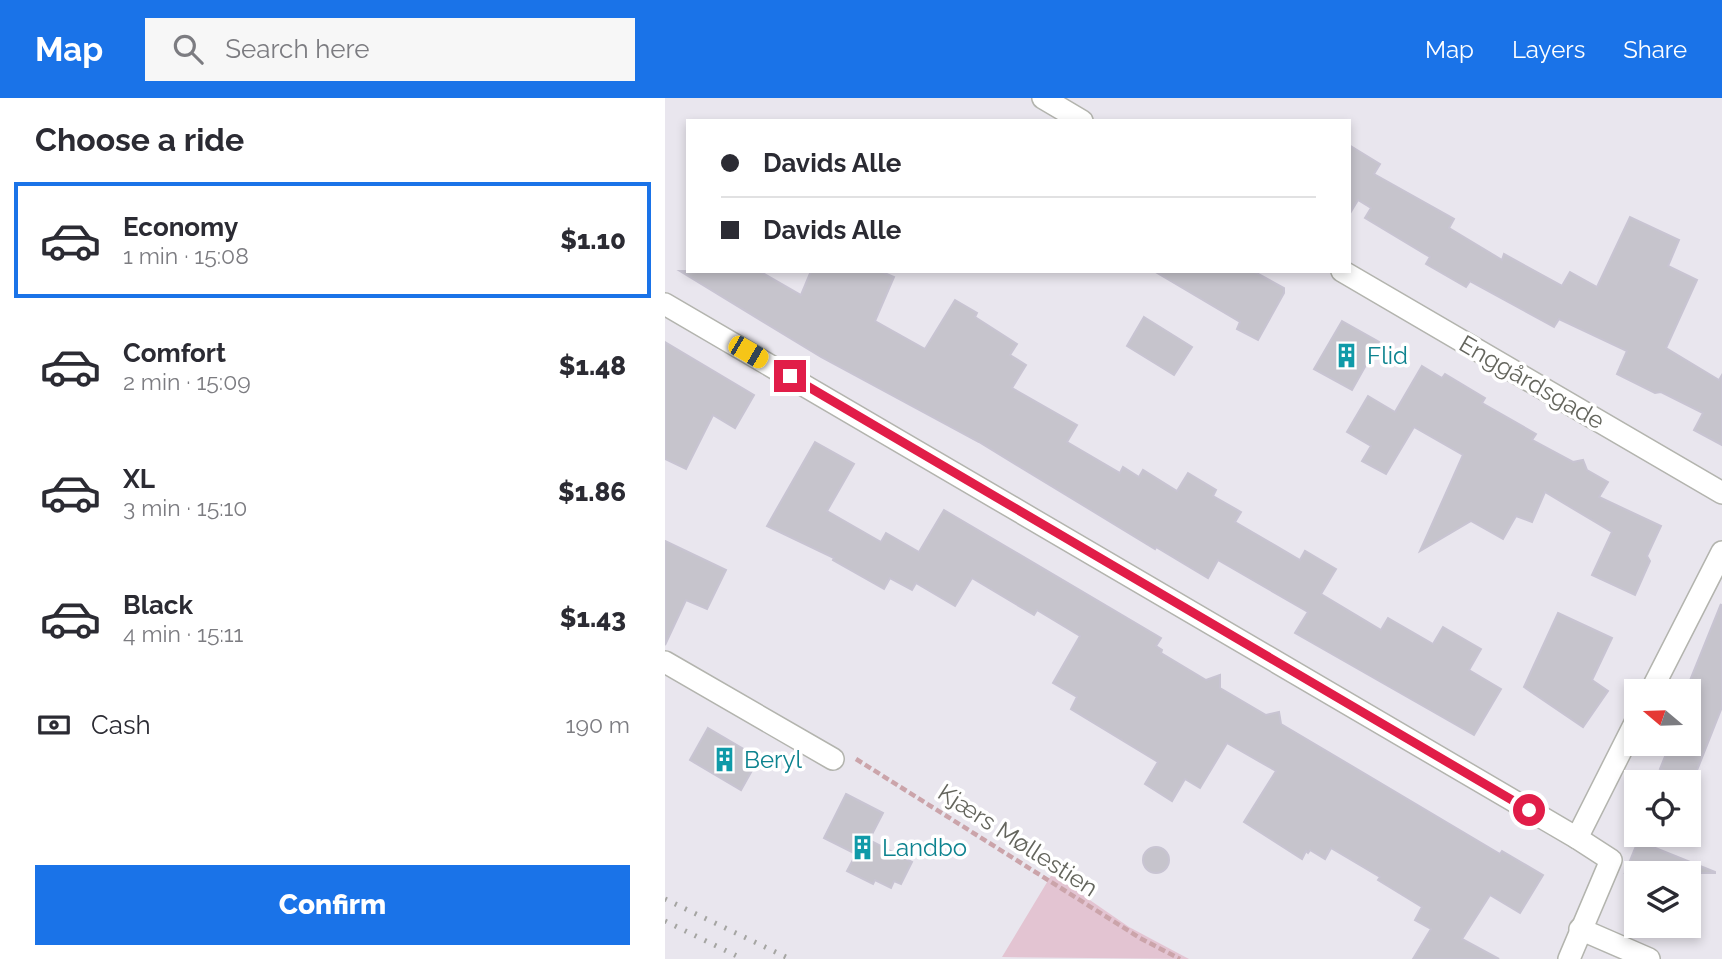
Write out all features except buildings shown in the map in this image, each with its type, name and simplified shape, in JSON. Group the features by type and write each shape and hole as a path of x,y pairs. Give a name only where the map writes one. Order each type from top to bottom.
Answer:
{"street":[{"path":"1047,99 1079,119"},
{"name":"Enggårdsgade","path":"1345,273 1722,494"},
{"path":"665,304 1611,860 1569,959"},
{"path":"1657,679 1722,552"},
{"path":"665,662 841,757"},
{"path":"1577,838 1624,745"},
{"path":"1580,929 1649,959"}],"path":[{"name":"Kjærs Møllestien","path":"841,757 942,811 1140,938 1180,959"}],"shaded area":[{"path":"1052,874 1129,927 1189,959 1002,957"}],"railway":[{"path":"665,899 790,959"},
{"path":"665,921 743,959"}],"place":[{"name":"Flid","path":"1347,355"},
{"name":"Beryl","path":"724,759"},
{"name":"Landbo","path":"862,847"}],"route":[{"path":"790,376 1529,810"}]}
